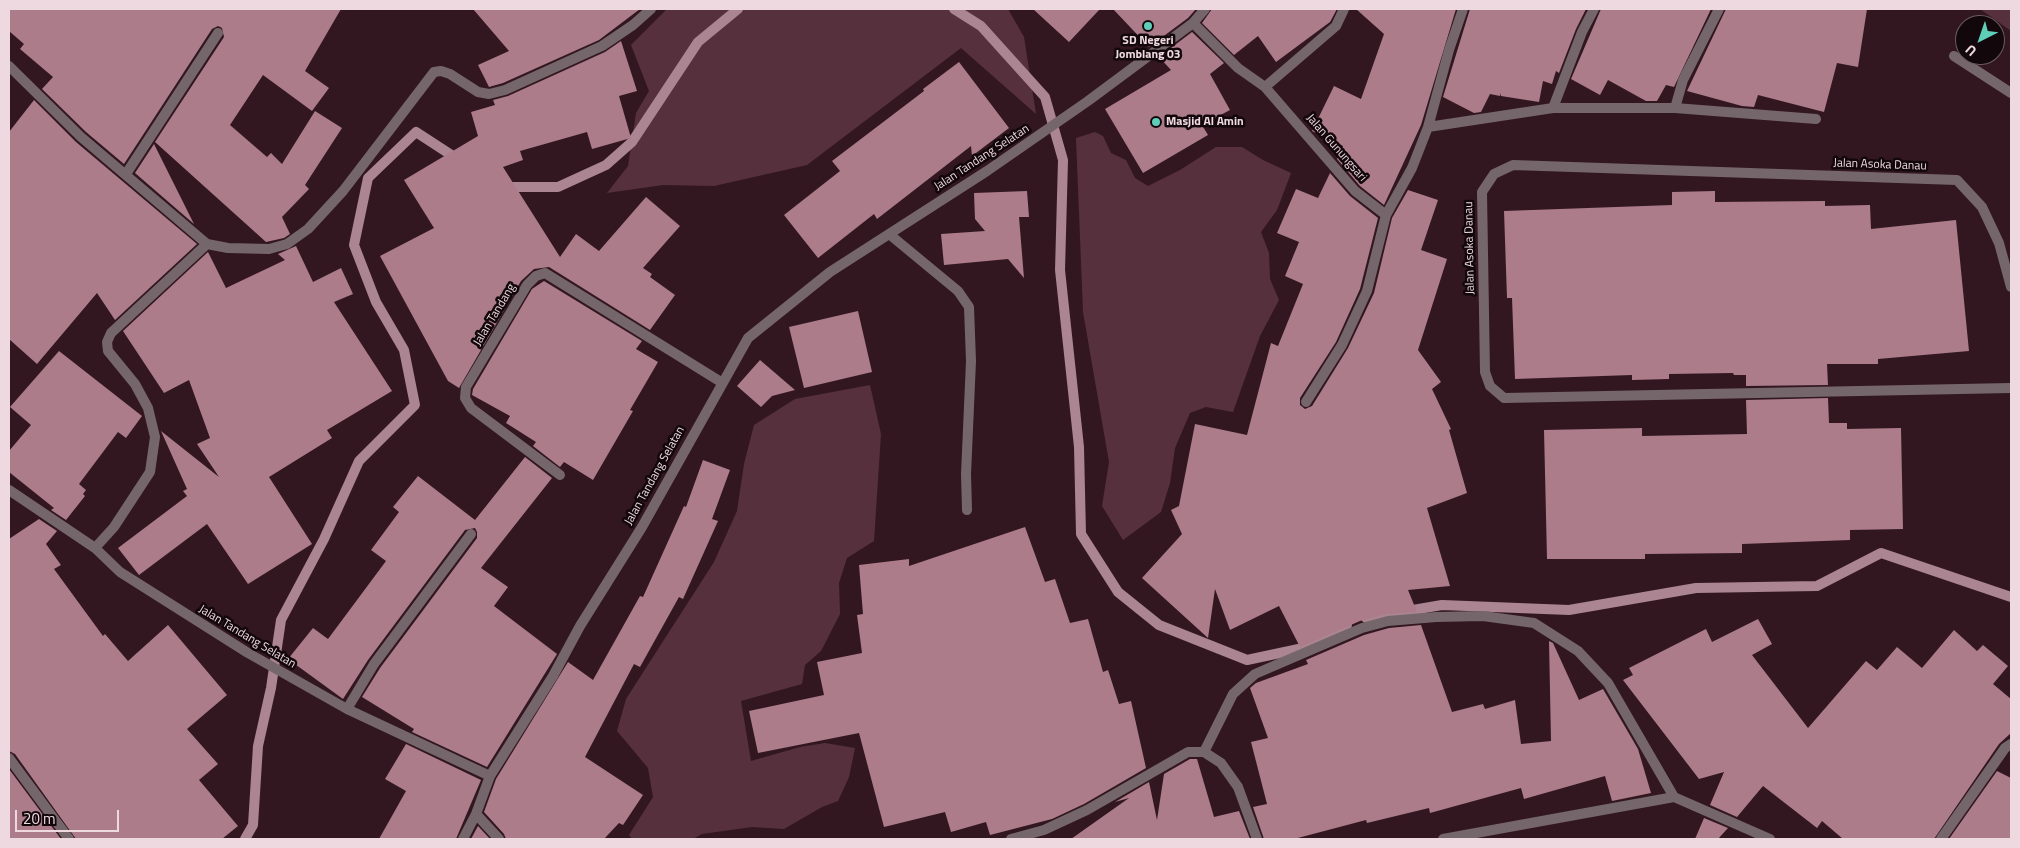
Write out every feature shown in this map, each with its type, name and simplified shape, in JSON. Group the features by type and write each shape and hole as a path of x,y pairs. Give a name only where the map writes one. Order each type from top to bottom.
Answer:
{"street":[{"path":"9,66 82,137 207,244 228,248 269,249 287,244 308,229 343,191 434,72 441,71 450,74 478,92 489,94 505,90 602,46 633,25 651,9"},
{"path":"1192,23 1205,9"},
{"path":"1265,88 1336,26 1344,9"},
{"path":"1306,402 1342,345 1367,291 1386,215 1412,168 1428,127 1449,50 1463,9"},
{"path":"1552,108 1582,32 1594,9"},
{"path":"1675,108 1683,80 1718,9"},
{"name":"Jalan Gunungsari","path":"1192,23 1238,68 1265,88 1355,191 1386,215"},
{"name":"Jalan Tandang Selatan","path":"463,839 476,814 490,776 553,676 580,626 642,527 721,382 748,338 830,272 987,171 1088,101 1192,23"},
{"path":"126,174 218,33"},
{"path":"1954,56 2011,93"},
{"path":"1428,127 1552,108 1675,108 1816,119"},
{"name":"Jalan Asoka Danau","path":"2011,287 1999,243 1982,207 1957,180 1512,165 1494,174 1482,192 1485,372 1490,386 1504,398 2011,388"},
{"path":"889,234 958,291 969,307 971,361 966,474 967,510"},
{"path":"95,548 114,527 150,472 155,438 148,408 134,384 108,351 107,342 111,333 207,244"},
{"name":"Jalan Tandang","path":"560,475 471,408 465,398 466,387 527,285 536,276 545,273 721,382"},
{"name":"Jalan Tandang Selatan","path":"9,490 95,548 120,572 248,653 347,709 490,776"},
{"path":"347,709 374,664 470,534"},
{"path":"1204,752 1233,694 1255,674 1271,666 1362,628 1388,621 1483,616 1534,623 1578,651 1608,683 1674,797"},
{"path":"1941,839 2005,748 2011,744"},
{"path":"1011,839 1044,830 1087,810 1188,752 1204,752 1221,763 1238,788 1257,839"},
{"path":"9,758 69,839"},
{"path":"1444,839 1475,836 1674,797 1770,839"},
{"path":"476,814 498,839"}],"shaded area":[{"path":"667,9 1008,9 1024,37 1036,114 961,48 807,165 714,186 663,185 607,193 628,166 636,113 649,91 631,45"},
{"path":"1980,9 2011,9 2011,31 2005,27 2005,15 1988,15"},
{"path":"1095,132 1103,136 1111,153 1126,160 1135,178 1148,186 1180,170 1216,147 1242,147 1263,160 1291,173 1277,210 1261,232 1269,253 1270,279 1279,300 1260,336 1233,412 1206,407 1190,413 1175,448 1170,483 1161,512 1123,540 1102,506 1109,462 1083,312 1076,138"},
{"path":"870,385 881,434 874,541 847,558 839,583 840,614 821,651 805,665 802,684 741,701 751,761 800,747 825,743 855,748 849,777 838,801 822,807 784,829 752,827 702,834 693,839 632,839 629,835 653,797 648,768 617,731 626,699 714,562 737,511 744,464 754,425 795,399"}],"building":[{"path":"9,9 341,9 305,71 329,88 312,111 263,75 230,125 267,157 271,153 282,164 315,111 342,128 305,185 309,189 282,217 290,234 284,238 266,242 155,142 224,37 222,28 218,26 212,29 124,164 86,132 42,89 53,77 20,49 24,44 9,31"},
{"path":"473,9 640,9 599,40 503,83 489,87 478,65 509,51"},
{"path":"1033,9 1100,9 1069,42"},
{"name":"SD Negeri Jomblang 03","path":"1113,9 1196,9 1188,18 1149,47"},
{"path":"1212,9 1337,9 1330,22 1276,62 1258,36 1234,55 1202,23"},
{"path":"1356,9 1456,9 1421,125 1384,205 1360,186 1337,159 1343,146 1312,131 1334,86 1361,99 1384,34"},
{"path":"1470,9 1586,9 1559,73 1556,71 1552,84 1543,81 1539,102 1501,96 1501,93 1500,96 1490,94 1481,112 1474,113 1443,97"},
{"path":"1601,9 1711,9 1674,87 1666,85 1657,101 1646,101 1608,80 1600,95 1571,79"},
{"path":"1726,9 1867,9 1858,67 1837,63 1824,112 1758,95 1754,107 1742,106 1687,91"},
{"name":"Masjid Al Amin","path":"1192,32 1224,63 1210,74 1230,110 1202,125 1208,135 1143,173 1105,109 1171,70 1159,57"},
{"path":"621,41 637,91 619,96 631,138 592,149 587,132 520,151 523,160 503,167 560,257 576,234 599,251 646,197 680,226 643,268 652,274 650,277 675,295 650,330 549,267 534,269 521,281 459,388 448,381 380,256 434,228 404,180 478,136 471,112 495,105 493,100 508,96 605,52"},
{"path":"959,62 1009,128 972,156 971,146 877,219 874,214 818,258 784,215 840,171 832,161"},
{"path":"34,100 76,142 197,244 115,320 97,293 37,364 9,339 9,132"},
{"path":"154,144 194,224 135,173"},
{"path":"1330,173 1350,196 1378,218 1360,289 1336,342 1300,398 1300,405 1305,409 1312,406 1348,348 1374,293 1392,218 1408,190 1438,200 1421,250 1447,259 1418,350 1441,382 1432,389 1451,429 1449,430 1467,493 1427,508 1450,586 1408,590 1417,612 1386,614 1360,621 1300,647 1279,606 1230,630 1215,589 1208,638 1142,578 1182,534 1171,510 1179,506 1195,424 1247,435 1271,343 1278,346 1303,284 1285,276 1299,242 1277,233 1296,189 1318,198"},
{"path":"1027,191 1029,217 1019,217 1024,278 1008,259 944,265 941,234 985,231 975,219 974,193"},
{"path":"1715,191 1715,202 1825,201 1825,206 1870,205 1871,229 1956,220 1969,351 1878,359 1878,364 1827,364 1828,385 1746,386 1746,375 1734,375 1733,373 1669,374 1669,379 1632,380 1632,375 1515,379 1512,298 1507,298 1504,211 1672,205 1672,192"},
{"path":"296,246 313,282 341,268 353,294 334,302 392,391 327,430 332,438 269,477 312,544 248,584 207,524 139,575 118,548 187,496 183,491 187,489 161,431 219,477 197,444 210,438 189,380 164,393 123,331 208,252 226,288 285,260 278,254"},
{"path":"544,281 642,341 636,349 658,362 630,410 633,411 593,480 564,462 560,467 533,446 536,442 506,423 510,416 472,395 473,389 532,289"},
{"path":"858,311 872,372 804,388 789,327"},
{"path":"59,351 142,416 126,438 118,432 79,484 86,490 83,494 85,496 66,520 51,510 54,508 9,472 9,451 31,425 10,407"},
{"path":"760,360 795,390 772,396 761,407 737,386"},
{"path":"1828,398 1829,423 1847,423 1847,429 1901,428 1903,529 1850,530 1850,540 1742,544 1742,553 1645,554 1645,559 1547,559 1544,430 1642,428 1642,436 1747,434 1746,400"},
{"path":"525,457 552,478 481,568 508,587 494,606 557,654 487,767 412,732 414,729 362,697 380,668 477,538 475,528 465,530 368,660 343,699 288,659 313,628 328,639 386,561 371,550 399,512 393,507 418,476 475,520"},
{"path":"703,460 730,470 712,519 718,521 683,599 679,597 640,667 634,664 585,757 643,795 623,825 619,823 604,839 506,839 504,834 484,812 496,779 568,662 593,680 640,596 643,597 684,506 686,507"},
{"path":"39,519 57,531 46,544 61,565 54,569 103,636 105,634 128,661 168,625 227,695 187,729 218,764 199,780 238,826 222,839 76,839 15,754 9,751 9,539"},
{"path":"1025,527 1045,582 1055,579 1070,623 1088,619 1103,672 1108,670 1119,704 1131,701 1146,768 1084,804 1052,819 990,835 986,822 951,832 945,812 884,827 859,733 758,753 749,711 824,695 817,662 862,653 857,615 863,614 859,565 909,559 909,566"},
{"path":"1758,619 1772,644 1752,655 1808,728 1866,661 1877,670 1897,647 1922,668 1954,630 1977,651 1983,645 2008,666 1993,684 2011,699 2011,733 1999,744 1934,839 1843,839 1822,821 1817,828 1763,786 1737,817 1710,805 1724,772 1699,779 1623,680 1633,675 1629,668 1706,629 1712,642"},
{"path":"1421,625 1452,712 1483,704 1485,709 1515,700 1521,744 1551,741 1549,641 1553,643 1579,700 1603,689 1638,749 1651,793 1612,801 1605,776 1524,799 1521,788 1430,813 1429,808 1367,823 1366,820 1294,839 1264,839 1253,807 1267,804 1251,742 1268,738 1250,688 1256,683 1308,664 1306,660 1364,635 1389,628"},
{"path":"406,744 481,780 456,839 379,839 406,791 385,779"},
{"path":"1190,759 1197,759 1214,817 1239,811 1250,839 1071,839 1129,798 1115,802 1149,782 1157,820 1164,774"},
{"path":"9,769 61,839 9,839"},
{"path":"1997,771 2011,778 2011,839 1949,839"},
{"path":"1704,818 1728,828 1718,839 1695,839"},
{"path":"478,826 490,839 471,839"}],"waterway":[{"path":"504,187 558,187 606,165 632,142 698,42 738,9"},
{"path":"954,9 981,26 1045,97 1063,160 1060,270 1079,447 1081,534 1118,592 1159,625 1247,660 1308,647 1347,625"},
{"path":"245,839 253,825 258,746 271,688 281,620 324,539 359,461 415,405 404,350 376,302 354,245 368,178 416,132 459,160"},
{"path":"1366,618 1442,605 1569,610 1696,588 1817,586 1881,553 2011,597"}],"place":[{"name":"SD Negeri Jomblang 03","path":"1148,26"},
{"name":"Masjid Al Amin","path":"1156,122"}]}
